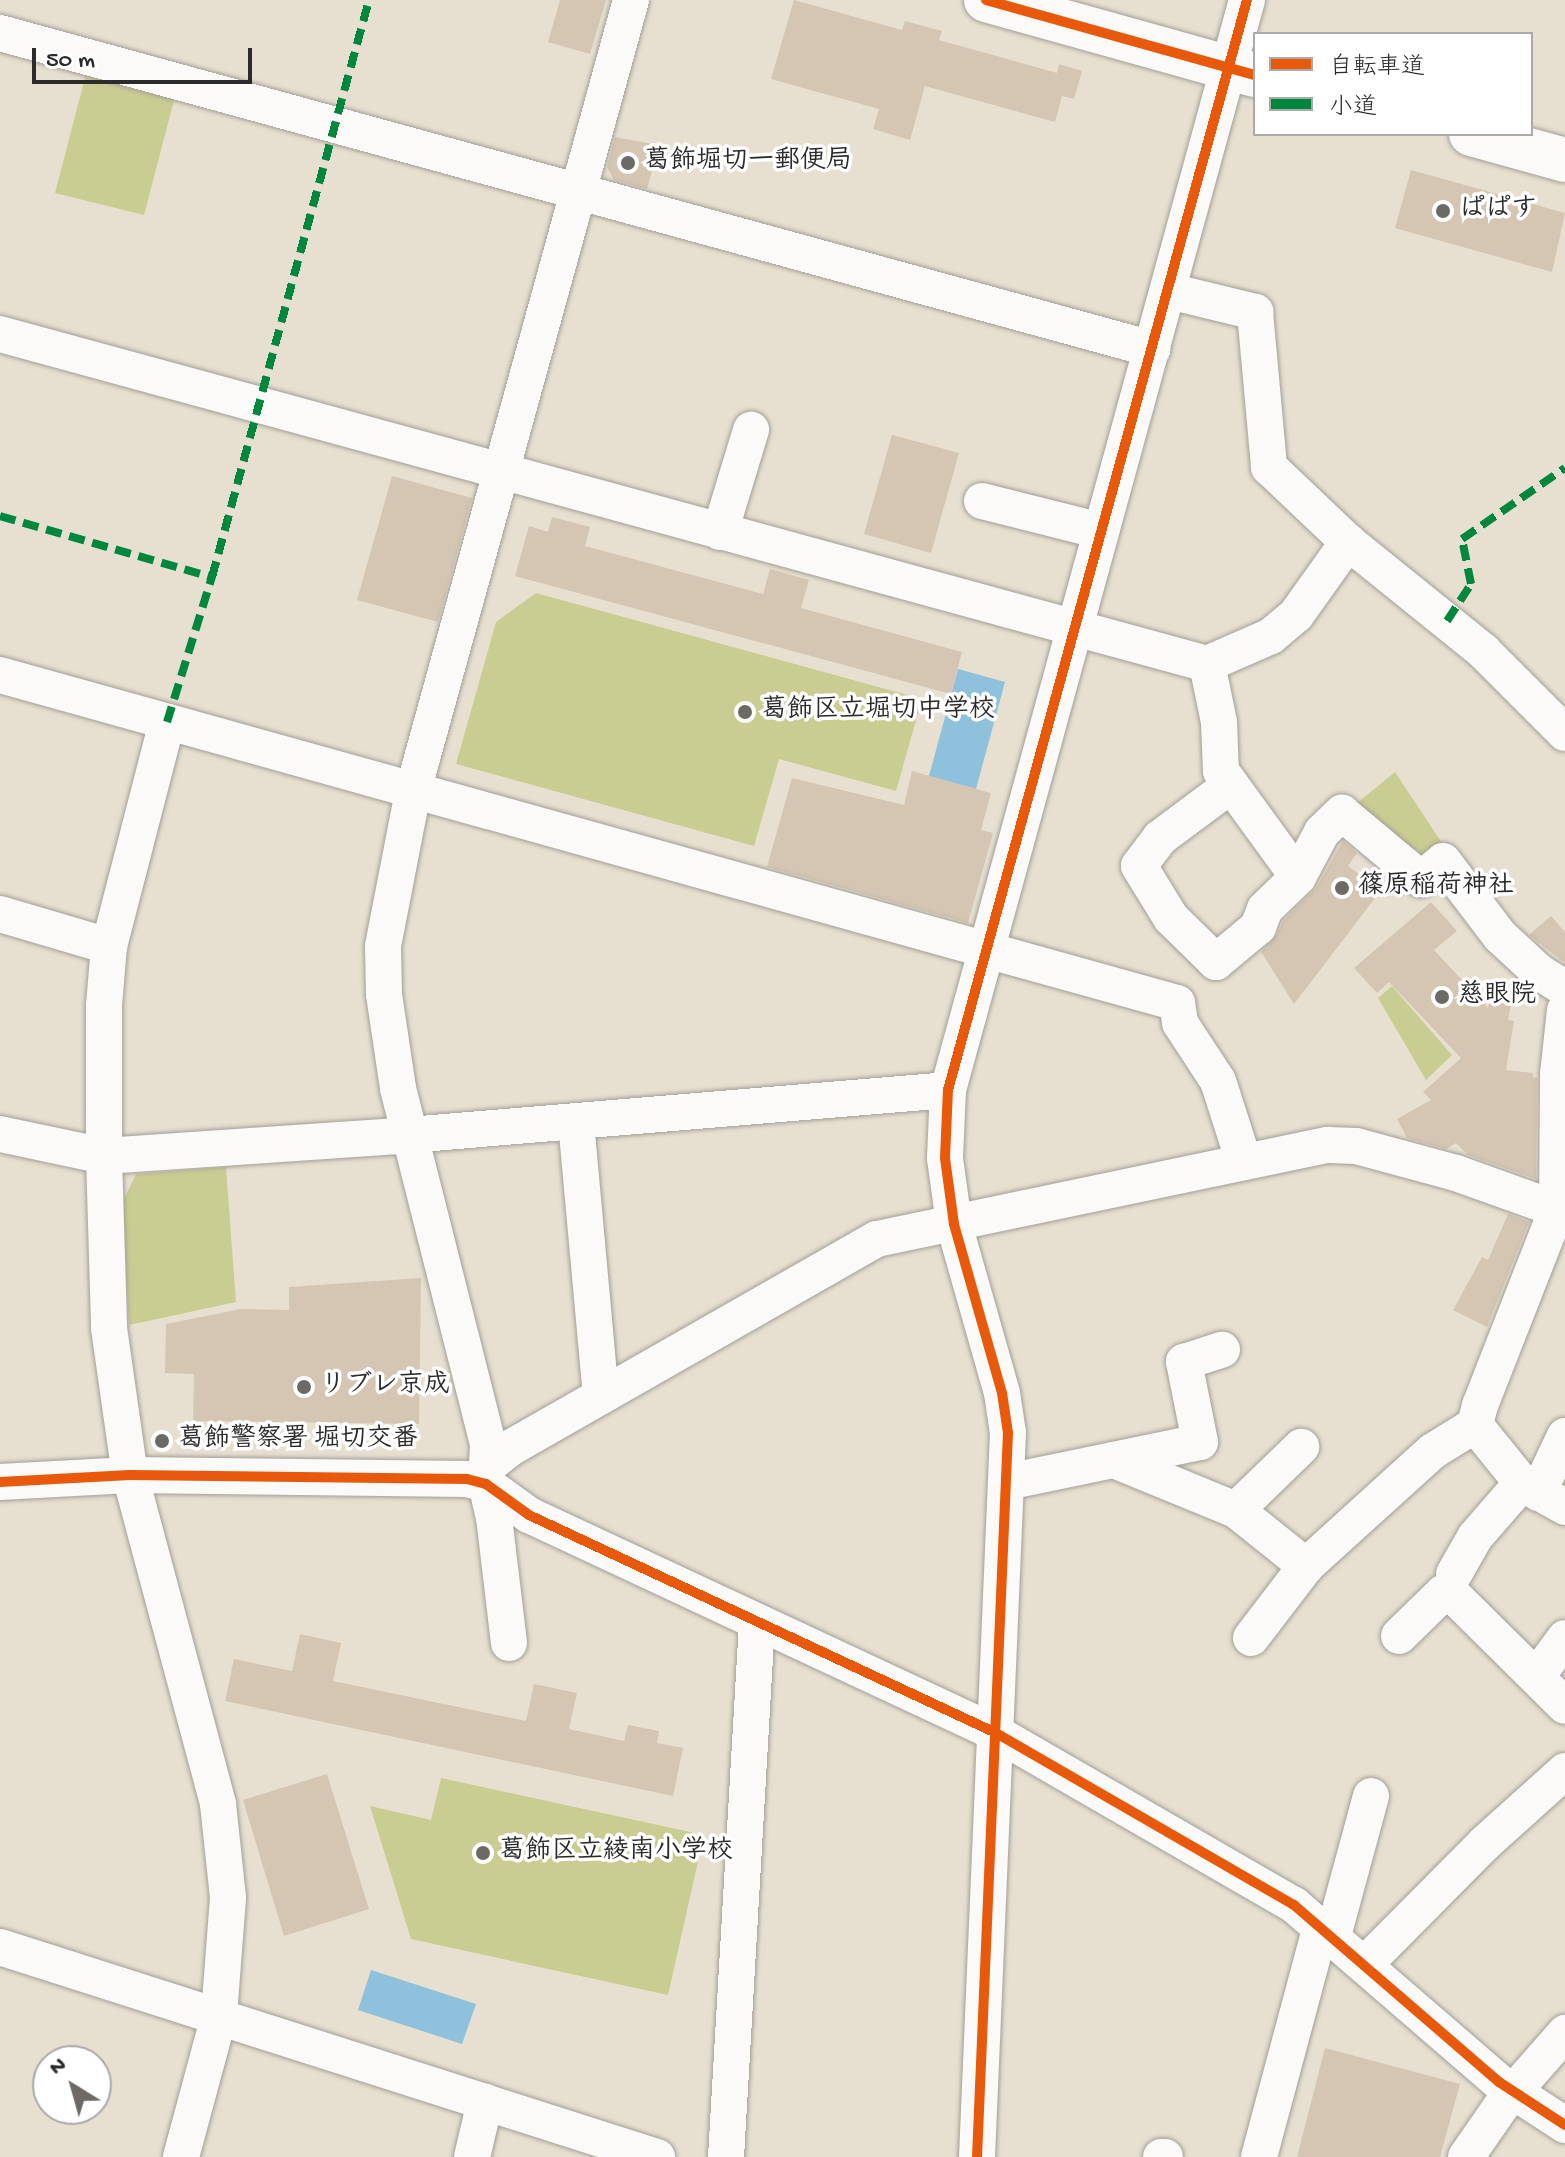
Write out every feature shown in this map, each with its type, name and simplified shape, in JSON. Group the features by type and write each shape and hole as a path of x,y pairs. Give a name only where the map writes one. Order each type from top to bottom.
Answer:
{"main road":[{"path":"986,0 1241,71"},
{"path":"1478,136 1565,160"}],"street":[{"path":"509,1643 488,1474 488,1444 409,1135 389,1040 383,946 413,791 581,192 631,0"},
{"path":"977,2157 1008,1433 1002,1393 954,1224 945,1158 948,1090 1152,349 1241,71 1247,0"},
{"path":"0,33 1152,349"},
{"path":"1169,291 1255,312 1269,467 1348,542 1483,651 1565,733"},
{"path":"0,334 1207,664 1271,636 1296,615 1348,542"},
{"path":"720,532 751,430"},
{"path":"982,501 1101,531"},
{"path":"1207,664 1219,722 1221,771 1298,877"},
{"path":"0,675 1177,1003 1180,1023 1218,1081 1244,1162"},
{"path":"167,722 109,946 104,1006 104,1156 109,1328 130,1475 218,1804 228,1898 219,2016 181,2157"},
{"path":"1231,785 1160,838 1139,866 1171,918 1216,962 1258,927 1265,909 1298,877 1322,832 1342,813 1421,879 1443,861 1500,936 1539,972 1565,988"},
{"path":"0,914 109,946"},
{"path":"1251,1638 1306,1566 1433,1451 1475,1425 1561,1210 1558,1074 1565,1010"},
{"path":"0,1134 104,1156 576,1122 948,1090"},
{"path":"576,1122 601,1396"},
{"path":"0,1482 130,1475 467,1479 488,1474 512,1447 877,1239 1328,1145 1356,1146 1456,1173 1561,1210"},
{"path":"1007,1482 1200,1442 1184,1362 1222,1350"},
{"path":"1475,1425 1541,1494"},
{"path":"1454,1574 1475,1537 1541,1494 1565,1436"},
{"path":"1236,1510 1301,1447"},
{"path":"1114,1460 1236,1510 1306,1566"},
{"path":"488,1474 529,1515 996,1733 1294,1905 1499,2082 1515,2089 1565,2125"},
{"path":"1399,1636 1443,1593 1452,1594 1565,1706"},
{"path":"726,2157 757,1623"},
{"path":"1537,1676 1565,1638"},
{"path":"1364,1965 1484,1844 1565,1771"},
{"path":"1259,2157 1371,1796"},
{"path":"0,1947 657,2157"},
{"path":"1466,2157 1515,2089 1565,2033"},
{"path":"472,2157 485,2102"}],"green space":[{"path":"87,70 176,93 144,215 55,193"},
{"path":"536,593 922,699 896,791 779,759 754,846 456,764 496,622"},
{"path":"1395,772 1442,843 1425,857 1417,850 1380,840 1346,812"},
{"path":"1392,986 1452,1055 1426,1080 1378,998"},
{"path":"226,1167 236,1302 129,1325 122,1203 136,1174"},
{"path":"441,1778 704,1835 668,1995 411,1939 370,1806 431,1820"}],"water":[{"path":"958,669 1005,682 976,789 929,776"},
{"path":"371,1970 476,2004 462,2044 358,2010"}],"building":[{"path":"560,0 606,0 590,54 548,42"},
{"path":"794,0 902,30 905,21 942,31 939,40 1057,73 1059,64 1082,71 1074,99 1062,96 1055,122 925,86 910,140 873,129 879,109 771,79"},
{"path":"615,137 659,145 647,189 614,180 607,167"},
{"path":"1411,170 1565,213 1552,272 1395,228"},
{"path":"892,435 959,453 931,553 864,534"},
{"path":"392,476 472,498 438,622 357,600"},
{"path":"552,517 590,527 585,546 763,594 770,569 809,580 801,608 962,652 951,694 515,576 529,526 548,532"},
{"path":"912,771 991,793 981,830 993,833 968,923 767,867 792,778 904,805"},
{"path":"1343,841 1357,853 1348,866 1373,884 1368,891 1376,897 1294,1004 1261,952 1277,935 1283,921 1316,888"},
{"path":"1431,902 1457,931 1434,950 1488,1008 1493,982 1514,989 1508,1020 1514,1021 1506,1070 1533,1073 1533,1077 1537,1078 1536,1179 1468,1155 1456,1143 1446,1149 1407,1138 1397,1119 1431,1100 1423,1092 1461,1058 1389,982 1377,993 1354,968"},
{"path":"1551,916 1565,932 1565,963 1529,935"},
{"path":"1508,1214 1529,1222 1487,1327 1453,1310 1482,1257 1488,1260"},
{"path":"421,1278 419,1424 193,1421 194,1374 165,1373 166,1324 241,1309 289,1310 289,1287"},
{"path":"300,1634 341,1643 333,1681 526,1721 534,1684 577,1693 569,1729 624,1741 628,1725 659,1731 657,1743 683,1748 673,1796 225,1701 234,1659 292,1671"},
{"path":"327,1774 369,1909 284,1936 243,1800"},
{"path":"1325,2048 1460,2084 1440,2157 1297,2157"}],"marked path":[{"path":"167,722 212,577 369,0"},
{"path":"1447,621 1471,584 1462,539 1565,468"},
{"path":"0,516 212,577"}],"cycle path":[{"path":"986,0 1253,74"},
{"path":"977,2157 1008,1433 1002,1393 954,1224 945,1158 948,1090 1247,0"},
{"path":"0,1482 130,1475 467,1479 486,1484 529,1515 996,1733 1294,1905 1499,2082 1565,2125"}],"place":[{"name":"葛飾堀切一郵便局","path":"628,163"},
{"name":"ぱぱす","path":"1443,211"},
{"name":"葛飾区立堀切中学校","path":"745,712"},
{"name":"篠原稲荷神社","path":"1342,888"},
{"name":"慈眼院","path":"1442,997"},
{"name":"リブレ京成","path":"304,1387"},
{"name":"葛飾警察署 堀切交番","path":"162,1441"},
{"name":"葛飾区立綾南小学校","path":"483,1853"}]}
